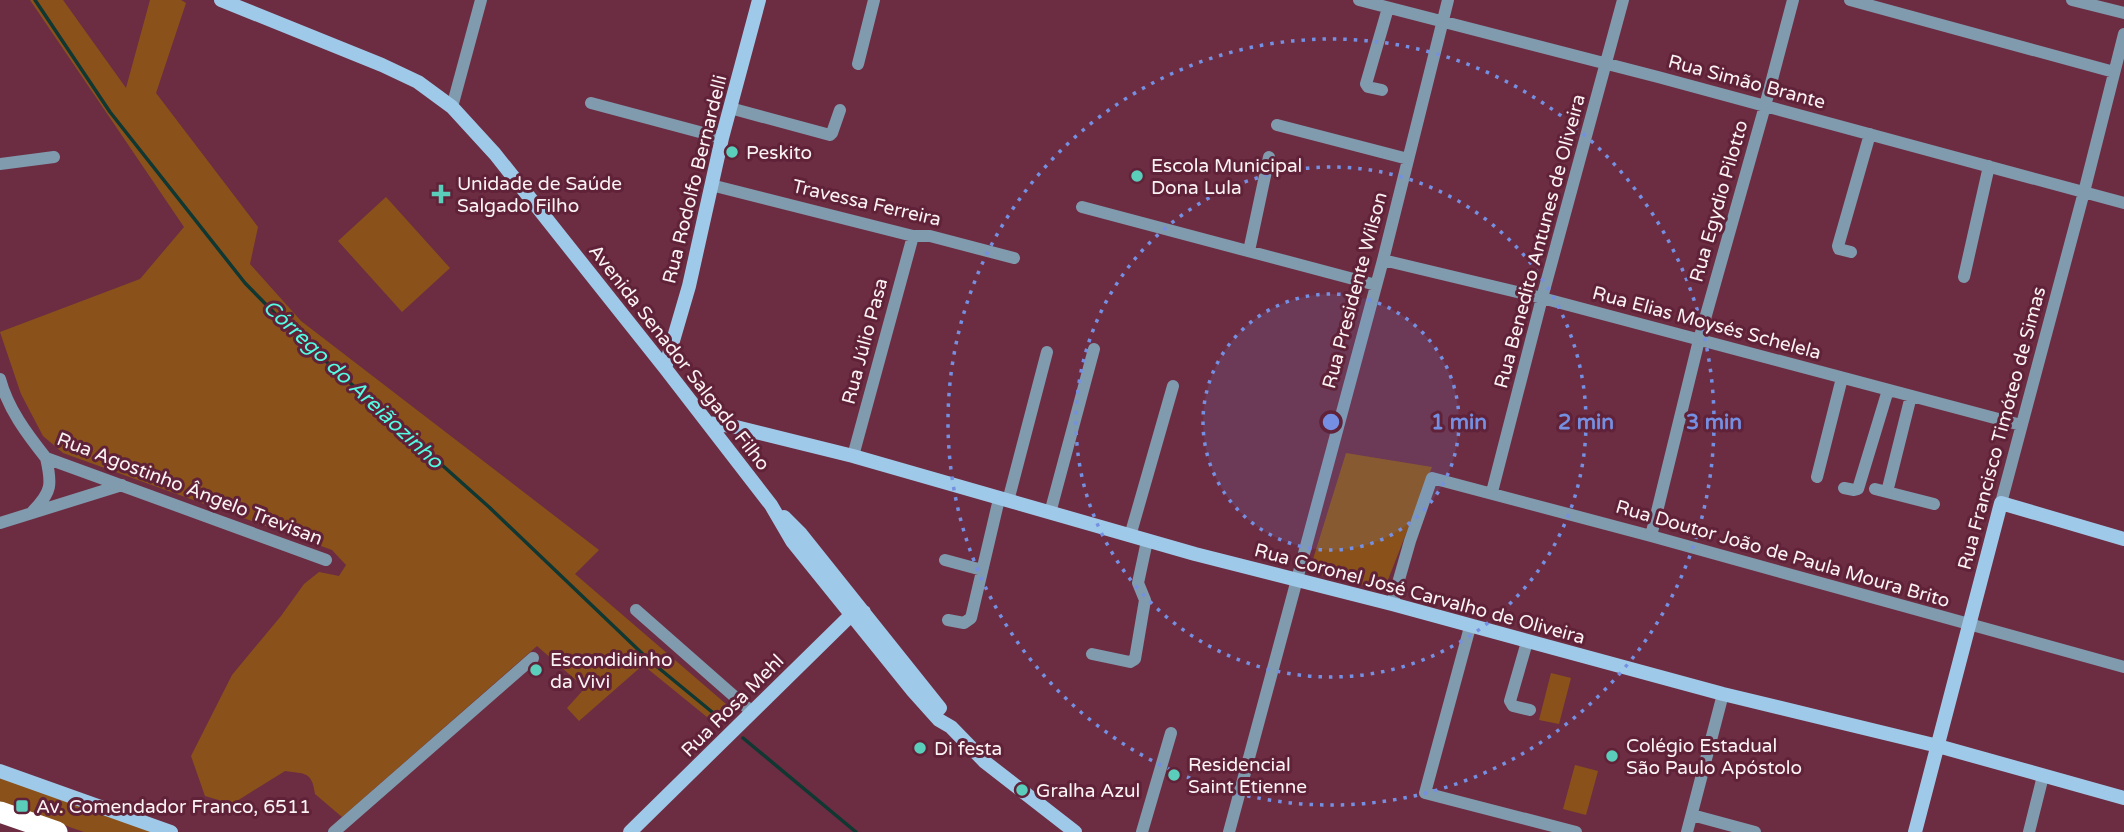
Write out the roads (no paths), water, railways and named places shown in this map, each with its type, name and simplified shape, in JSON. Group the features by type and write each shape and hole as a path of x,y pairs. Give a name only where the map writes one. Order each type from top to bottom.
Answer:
{"highway":[{"path":"0,812 57,832"}],"street":[{"name":"Avenida Senador Salgado Filho","path":"221,0 250,6 382,65 418,82 452,107 502,163 666,368 771,505 792,541 857,614 939,720 951,727 985,762 1057,827 1075,832"},
{"path":"452,107 481,0"},
{"name":"Rua Rodolfo Bernardelli","path":"666,368 689,286 722,138 759,0"},
{"path":"858,64 874,0"},
{"name":"Rua Simão Brante","path":"1359,0 2124,203"},
{"name":"Rua Presidente Wilson","path":"1229,832 1383,260 1448,0"},
{"name":"Rua Benedito Antunes de Oliveira","path":"1492,492 1623,0"},
{"name":"Rua Egydio Pilotto","path":"1651,536 1699,340 1793,0"},
{"path":"1850,0 2114,72"},
{"path":"2072,0 2124,13"},
{"path":"1382,90 1368,87 1366,84 1388,8"},
{"name":"Rua Francisco Timóteo de Simas","path":"1914,832 2124,34"},
{"path":"591,103 722,138"},
{"path":"730,108 830,135 840,110"},
{"path":"1277,125 1408,159"},
{"path":"1851,252 1838,246 1870,134"},
{"path":"0,164 54,157"},
{"path":"1249,251 1269,157"},
{"path":"1964,277 1989,166"},
{"name":"Travessa Ferreira","path":"711,185 913,236 930,236 1014,258"},
{"path":"1083,207 1376,285"},
{"name":"Rua Júlio Pasa","path":"853,456 913,236"},
{"name":"Rua Elias Moysés Schelela","path":"1383,260 1542,298 2021,425"},
{"path":"1049,513 1094,349"},
{"path":"948,620 964,623 968,621 1048,352"},
{"path":"1817,477 1842,378"},
{"name":"Rua Agostinho Ângelo Trevisan","path":"0,379 18,420 46,458 326,560"},
{"path":"1129,536 1172,386"},
{"path":"1844,488 1854,491 1858,489 1888,390"},
{"path":"1911,396 1881,491 1934,504"},
{"name":"Rua Coronel José Carvalho de Oliveira","path":"708,423 732,426 853,456 1147,541 1723,694 1938,746 2124,798"},
{"path":"31,513 46,498 51,478 46,458"},
{"name":"Rua Doutor João de Paula Moura Brito","path":"1392,604 1432,478 1492,492 2124,667"},
{"path":"0,523 122,485"},
{"path":"2000,503 2124,539"},
{"path":"1092,654 1130,662 1135,659 1145,600 1138,583 1147,541"},
{"path":"945,560 982,570"},
{"path":"636,610 752,712"},
{"name":"Rua Rosa Mehl","path":"630,832 857,614"},
{"path":"1470,626 1425,793 1576,832"},
{"path":"1527,642 1510,701 1513,706 1530,710"},
{"path":"334,832 533,658"},
{"path":"1687,832 1723,694"},
{"path":"1142,832 1171,733"},
{"path":"0,771 171,832"},
{"path":"2029,832 2043,776"},
{"path":"1692,815 1755,832"}],"waterway":[{"name":"Córrego do Areiãozinho","path":"35,0 110,112 245,283 292,331 489,507 649,660 723,721"},
{"name":"Córrego do Areiãozinho","path":"743,738 856,832"}],"place":[{"name":"Peskito","path":"732,152"},
{"name":"Escola Municipal Dona Lula","path":"1137,176"},
{"name":"Unidade de Saúde Salgado Filho","path":"441,194"},
{"name":"Escondidinho da Vivi","path":"536,670"},
{"name":"Di festa","path":"920,748"},
{"name":"Colégio Estadual São Paulo Apóstolo","path":"1612,756"},
{"name":"Residencial Saint Etienne","path":"1174,775"},
{"name":"Gralha Azul","path":"1022,790"},
{"name":"Av. Comendador Franco, 6511","path":"22,806"}]}
